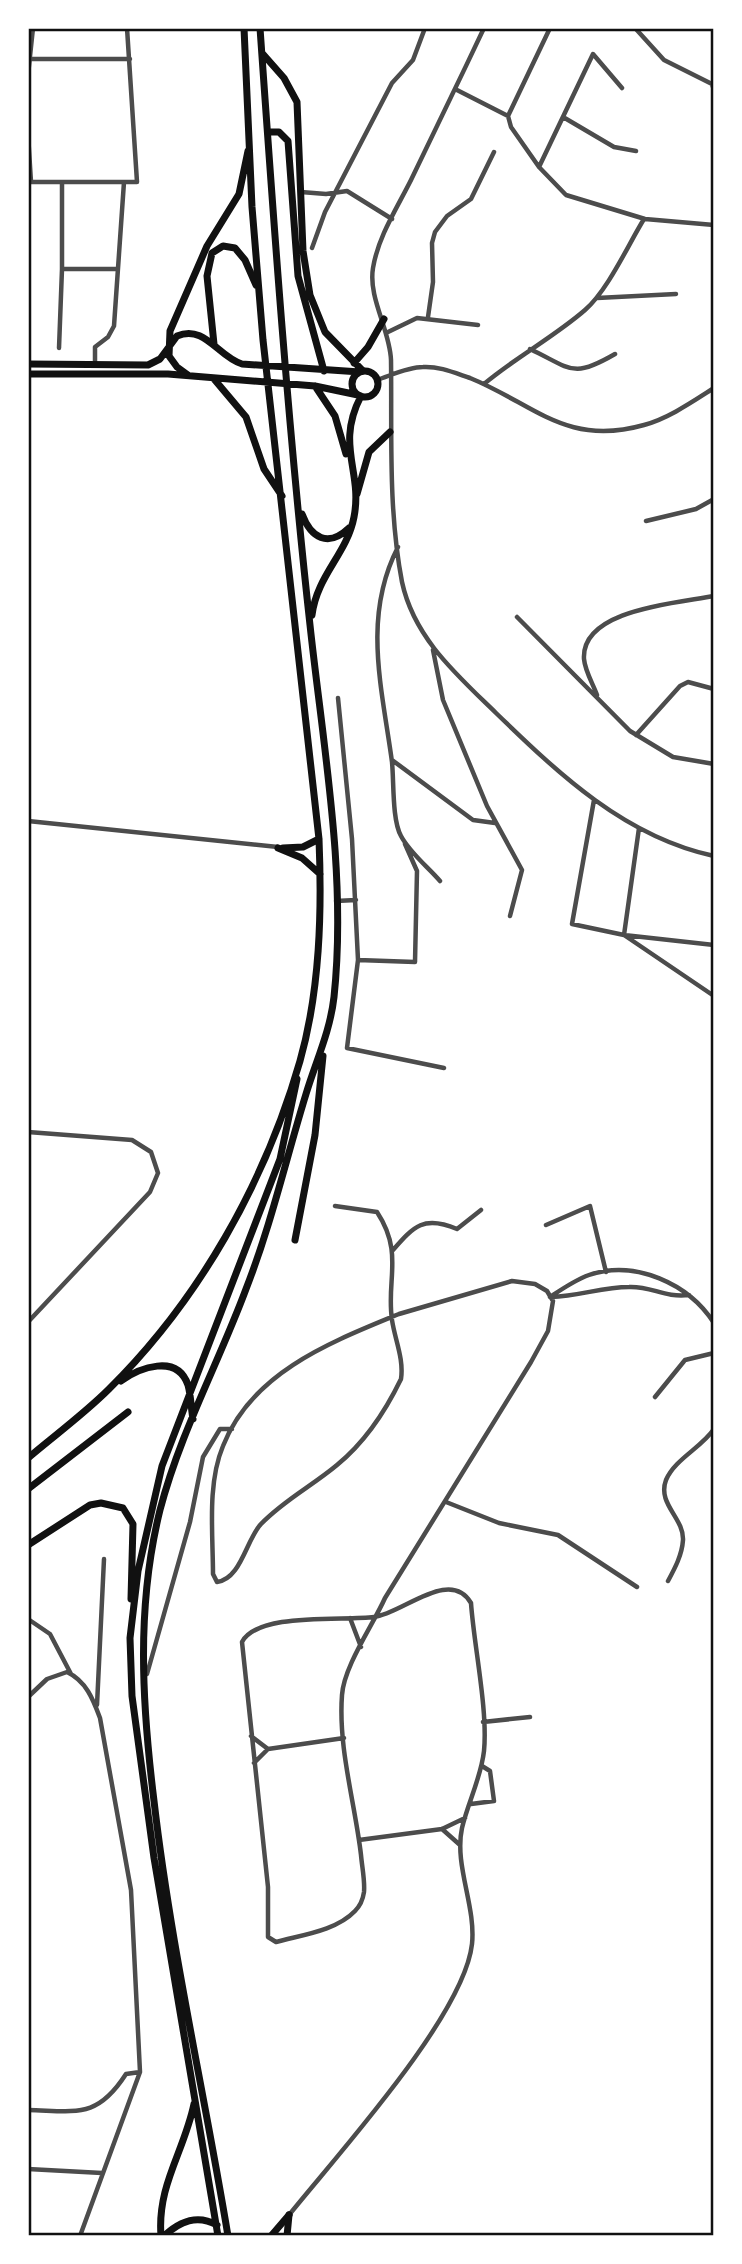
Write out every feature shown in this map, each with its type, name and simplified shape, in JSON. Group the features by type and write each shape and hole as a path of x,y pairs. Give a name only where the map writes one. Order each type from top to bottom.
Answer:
{"main road":[{"path":"130,1638 138,1571 162,1466 284,1161 317,964 319,839 263,340 249,147 244,28"},
{"path":"260,28 281,340 310,629 326,737 335,901 334,998 325,1045 315,1135 295,1240"},
{"path":"262,53 284,78 297,102 304,268 310,295 325,332 361,372"},
{"path":"268,132 279,132 288,141 298,276 324,371"},
{"path":"189,375 173,362 168,349 170,331 207,246 239,194 249,147"},
{"path":"214,344 207,276 212,253 223,246 239,251 259,292"},
{"path":"354,363 374,339 383,319"},
{"path":"28,364 148,365 160,359 183,334 198,334 214,344 229,359 242,364 370,372 377,380 374,393 360,396 315,386 189,375 28,374"},
{"path":"360,396 352,385 361,372"},
{"path":"214,378 246,417 266,474 282,496"},
{"path":"315,386 332,410 350,461"},
{"path":"355,497 349,427 360,396"},
{"path":"310,629 320,583 352,526 355,497 369,452 390,432"},
{"path":"297,499 309,530 319,539 338,537 352,526"},
{"path":"278,848 303,846 319,839"},
{"path":"278,848 302,858 320,874"},
{"path":"228,2236 159,1852 143,1685 144,1613 151,1549 174,1464 248,1285 307,1088 325,1045"},
{"path":"110,1389 193,1287 223,1241 252,1187 300,1061"},
{"path":"28,1458 110,1389 142,1368 171,1368 182,1376 188,1384 193,1420"},
{"path":"28,1489 128,1412"},
{"path":"28,1545 90,1505 101,1503 123,1508 133,1524 130,1638 132,1696 154,1858 218,2236"},
{"path":"163,2236 159,2211 163,2193 195,2100"},
{"path":"274,2236 289,2215"},
{"path":"286,2236 289,2215"},
{"path":"163,2236 174,2227 194,2219 205,2218 217,2225"}],"street":[{"path":"28,75 33,28"},
{"path":"28,134 29,182 137,182 127,28"},
{"path":"312,248 317,230 335,193 392,83 413,60 425,28"},
{"path":"484,28 392,219 372,271 388,332 394,518 402,583 415,617 433,649 558,773 594,800 639,828 693,851 714,856"},
{"path":"550,28 508,116 511,127 539,167 566,195 644,219 714,226"},
{"path":"635,28 664,60 712,84 714,90"},
{"path":"539,167 593,54 622,88"},
{"path":"31,59 130,59"},
{"path":"455,89 508,116"},
{"path":"563,117 614,147 636,151"},
{"path":"428,317 433,282 432,243 435,232 447,216 471,199 494,152"},
{"path":"59,348 62,182"},
{"path":"95,363 95,347 108,337 114,326 124,183"},
{"path":"301,192 347,191 392,219"},
{"path":"484,384 586,310 597,298 644,219"},
{"path":"62,269 116,269"},
{"path":"597,298 676,294"},
{"path":"388,332 405,322 428,317 478,325"},
{"path":"529,349 576,370 592,367 615,354"},
{"path":"377,380 410,369 432,367 484,384 551,422 595,432 645,425 671,414 714,388"},
{"path":"646,521 696,509 714,499"},
{"path":"358,960 415,962 417,872 401,837 375,641 380,594 399,547"},
{"path":"598,699 584,661 585,646 592,633 604,623 623,614 714,596"},
{"path":"517,617 636,735 673,757 714,764"},
{"path":"433,649 443,699 495,823 522,870 510,916"},
{"path":"636,735 680,685 688,682 714,689"},
{"path":"338,698 356,900 358,960 347,1048 444,1068"},
{"path":"391,760 473,820 495,823"},
{"path":"594,800 572,924 624,935 714,945"},
{"path":"28,821 278,848"},
{"path":"624,935 639,828"},
{"path":"401,837 440,881"},
{"path":"335,901 356,900"},
{"path":"624,935 714,996"},
{"path":"28,1132 132,1140 151,1152 159,1173 150,1192 28,1322"},
{"path":"289,2215 405,2069 460,1985 472,1941 461,1846 481,1766 483,1722 471,1603 466,1594 449,1589 438,1591 376,1617 265,1625 246,1634 242,1642 268,1887 268,1937 276,1942 335,1925 357,1910 364,1890 344,1738 342,1693 376,1617 548,1331 553,1317 550,1297 535,1284 512,1281 391,1317 328,1344 276,1376 260,1390 232,1429 219,1460 212,1513 213,1574 217,1582 230,1576 257,1529 271,1513 339,1464 357,1445 393,1395 403,1367 391,1317 395,1271 392,1251 377,1212 335,1206"},
{"path":"546,1225 590,1206 606,1272"},
{"path":"392,1251 417,1225 442,1222 457,1229 481,1210"},
{"path":"550,1297 589,1275 606,1272 651,1275 690,1295 701,1304 714,1323"},
{"path":"550,1297 578,1296 632,1286 669,1297 690,1295"},
{"path":"655,1397 685,1360 714,1353"},
{"path":"143,1685 190,1522 203,1457 220,1429 232,1429"},
{"path":"668,1581 680,1557 684,1539 682,1528 665,1497 665,1483 671,1471 706,1441 714,1429"},
{"path":"446,1502 499,1523 558,1535 637,1587"},
{"path":"80,2236 140,2072 131,1890 97,1708 104,1559"},
{"path":"28,1619 50,1634 71,1675 85,1686 97,1708"},
{"path":"350,1619 361,1647"},
{"path":"28,1697 56,1674 71,1675"},
{"path":"483,1722 530,1717"},
{"path":"250,1735 268,1749"},
{"path":"254,1763 268,1749 344,1738"},
{"path":"471,1804 494,1801 490,1772 481,1766"},
{"path":"359,1840 442,1829 466,1818"},
{"path":"442,1829 461,1846"},
{"path":"28,2110 86,2111 107,2099 126,2074 140,2072"},
{"path":"28,2169 102,2173"}]}
